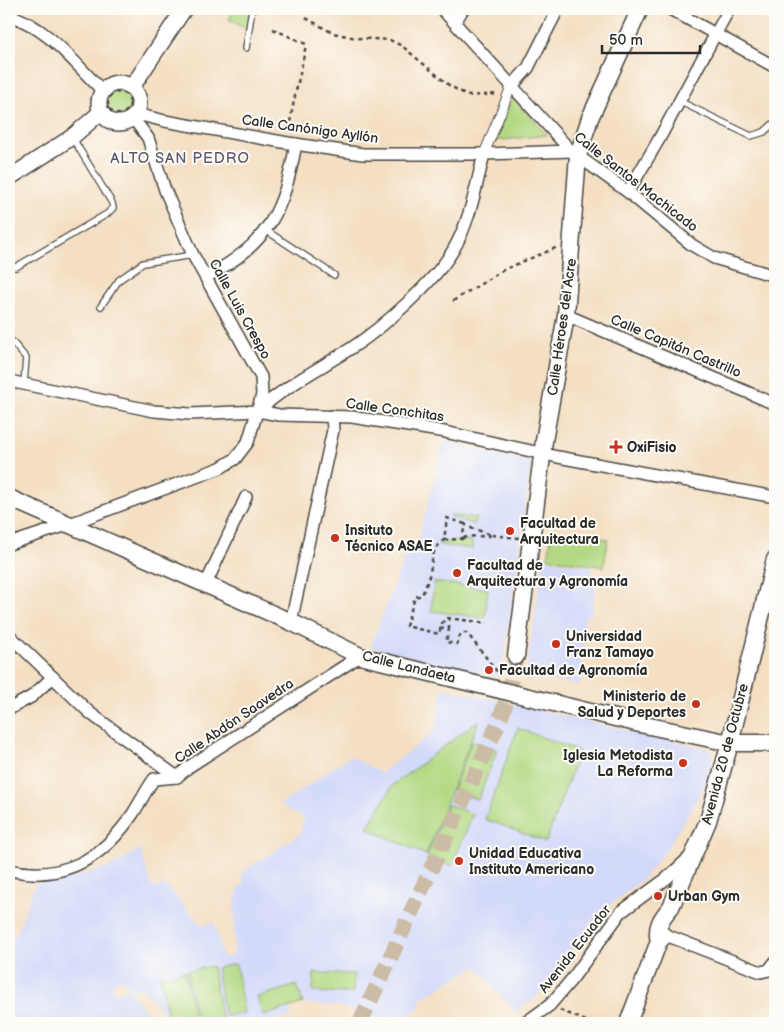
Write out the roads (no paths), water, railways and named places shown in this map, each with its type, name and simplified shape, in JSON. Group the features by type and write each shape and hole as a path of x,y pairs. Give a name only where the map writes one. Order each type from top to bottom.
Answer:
{"main road":[{"name":"Calle Héroes del Acre","path":"516,656 543,453 566,315 573,243 574,153 640,9"},
{"name":"Calle Landaeta","path":"9,498 291,622 360,656 640,724 730,743 775,743"},
{"name":"Avenida 20 de Octubre","path":"628,1023 661,939 657,932 663,916 671,906 708,821 730,743 775,559"}],"street":[{"name":"Calle Santos Machicado","path":"442,9 455,22 510,90 574,153 628,192 692,245 707,254 775,276"},
{"path":"455,22 463,9"},
{"path":"258,411 276,394 363,340 440,268 453,251 464,226 484,154 510,90 528,68 558,9"},
{"path":"670,9 775,67"},
{"path":"628,192 729,9"},
{"path":"126,90 177,11"},
{"path":"9,15 24,20 52,39 103,91"},
{"path":"116,82 126,90 140,100 135,116 118,123 108,120 101,112 99,101 103,91 116,82"},
{"path":"9,178 72,137 101,112"},
{"name":"Calle Canónigo Ayllón","path":"135,116 292,144 363,154 574,153"},
{"name":"Calle Luis Crespo","path":"9,544 67,525 220,468 235,459 248,442 258,411 262,395 261,378 193,255 165,190 148,138 135,116"},
{"path":"206,277 246,253 267,231 282,202 292,144"},
{"name":"Calle Capitán Castrillo","path":"566,315 775,404"},
{"name":"Calle Conchitas","path":"9,382 24,383 154,411 190,414 258,411 279,416 352,417 440,431 543,453 775,497"},
{"path":"291,622 333,430 332,416"},
{"path":"206,584 246,497"},
{"path":"9,634 90,713 177,777"},
{"name":"Calle Abdón Saavedra","path":"9,870 30,875 70,869 86,861 102,850 122,830 154,779 177,777 190,766 360,656"},
{"path":"9,709 31,697 53,677"},
{"name":"Avenida Ecuador","path":"525,1023 550,1005 621,912 666,879 693,853"},
{"path":"661,939 671,936 761,972 769,970 775,962"}],"lane":[{"path":"246,48 252,9"},
{"path":"679,101 751,136 764,132 775,122"},
{"path":"9,267 16,267 107,214 113,208 110,198 72,137"},
{"path":"267,231 334,275"},
{"path":"101,306 119,280 143,263 193,255"},
{"path":"9,338 26,358 24,383"}],"tunnel":[{"path":"360,1023 499,722 507,699 516,656"}],"place":[{"name":"OxiFisio","path":"616,447"},
{"name":"Facultad de Arquitectura","path":"510,531"},
{"name":"Insituto Técnico ASAE","path":"335,538"},
{"name":"Facultad de Arquitectura y Agronomía","path":"457,573"},
{"name":"Universidad Franz Tamayo","path":"556,644"},
{"name":"Facultad de Agronomía","path":"489,670"},
{"name":"Ministerio de Salud y Deportes","path":"696,704"},
{"name":"Iglesia Metodista La Reforma","path":"683,763"},
{"name":"Unidad Educativa Instituto Americano","path":"459,861"},
{"name":"Urban Gym","path":"658,896"}],"district":[{"name":"ALTO SAN PEDRO","path":"180,158"}]}
